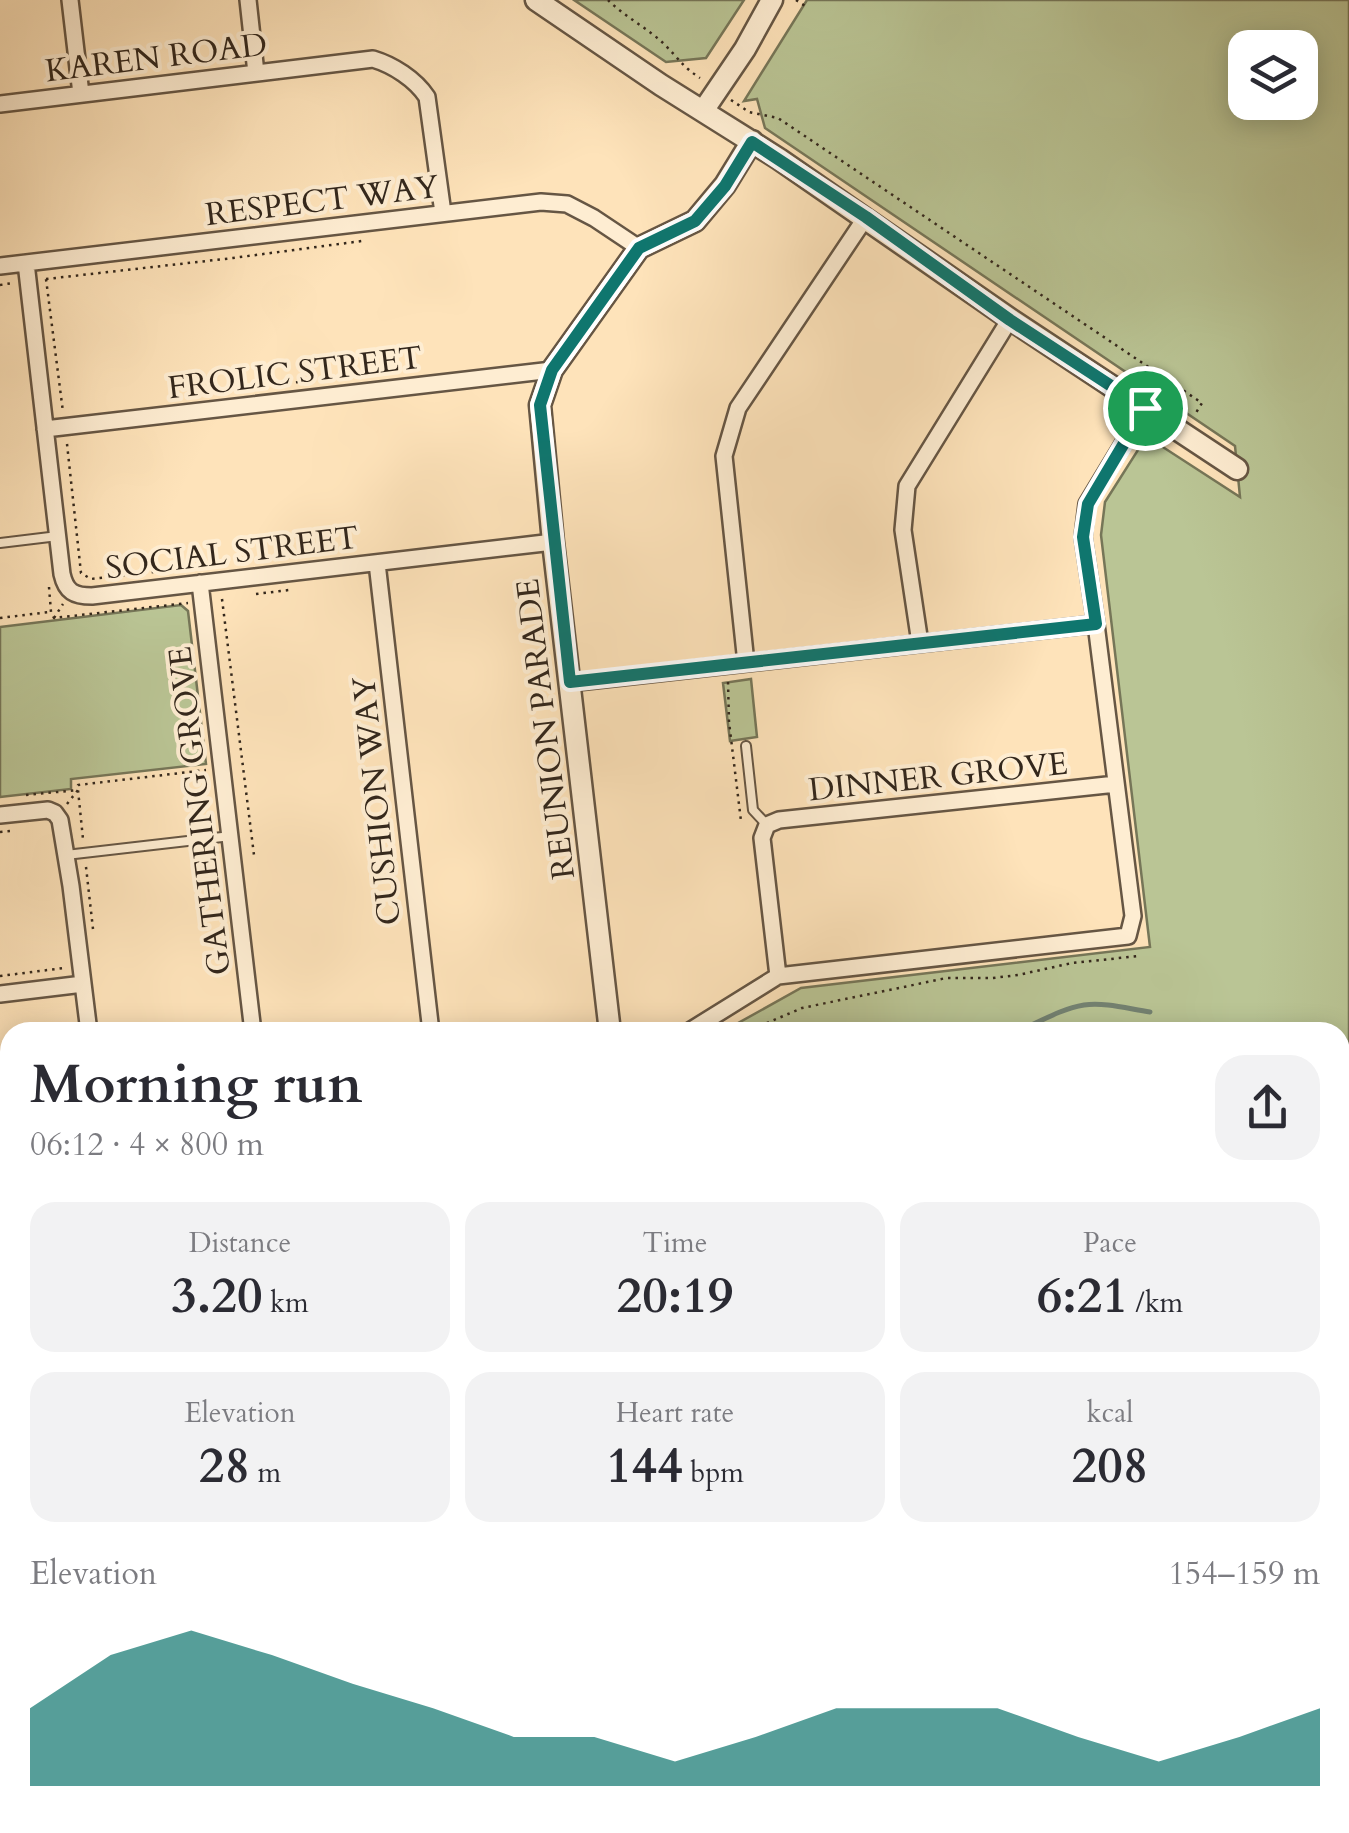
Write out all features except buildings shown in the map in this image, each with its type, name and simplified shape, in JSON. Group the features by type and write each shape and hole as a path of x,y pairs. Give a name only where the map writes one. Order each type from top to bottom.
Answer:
{"street":[{"path":"70,0 81,94"},
{"path":"248,0 256,73"},
{"path":"536,0 1238,469"},
{"path":"704,111 772,0"},
{"name":"KAREN ROAD","path":"0,104 372,59 418,84 427,97 444,214"},
{"name":"REUNION PARADE","path":"609,1022 540,405 552,370 639,248 695,221 725,186 752,142"},
{"name":"RESPECT WAY","path":"0,266 541,202 566,204 639,248"},
{"path":"746,663 724,456 738,408 866,217"},
{"name":"SOCIAL STREET","path":"26,263 64,584 70,592 78,596 201,592 378,563 553,542"},
{"path":"920,644 904,530 907,486 1010,320"},
{"name":"FROLIC STREET","path":"45,429 552,370"},
{"path":"704,1022 778,976 1128,936 1134,916 1083,537 1088,504 1145,408"},
{"name":"CUSHION WAY","path":"378,563 430,1022"},
{"name":"GATHERING GROVE","path":"201,592 252,1022"},
{"path":"570,682 1096,624"},
{"name":"DINNER GROVE","path":"767,825 779,820 1116,784"},
{"path":"0,815 48,810 60,820 88,1022"},
{"path":"767,825 762,838 778,976"},
{"path":"0,994 83,984"}],"lane":[{"path":"0,543 58,536"},
{"path":"746,746 753,810 767,825"},
{"path":"66,855 231,836"}],"path":[{"path":"608,0 664,44 682,67 749,112 778,118 1202,403 1182,434"},
{"path":"796,0 805,6"},
{"path":"168,570 90,579 82,573 46,279 362,241"},
{"path":"0,284 28,281"},
{"path":"48,575 50,612 54,618 201,592 222,597 254,855"},
{"path":"256,594 289,590"},
{"path":"0,618 50,612"},
{"path":"78,790 78,785 208,770"},
{"path":"0,832 13,830"},
{"path":"769,1022 802,1008 946,978 1005,977 1072,963 1139,956"},
{"path":"0,976 64,968 64,964"}],"green space":[{"path":"574,0 744,0 706,58 666,62"},
{"path":"807,0 1349,0 1349,1022 740,1022 801,988 1150,947 1101,535 1105,502 1143,442 1152,440 1240,497 1235,446 765,128 757,99 744,101"},
{"path":"181,605 188,611 206,764 71,779 71,789 0,797 0,627"},
{"path":"751,679 757,737 730,741 723,683"}],"waterway":[{"path":"1038,1022 1084,1005 1150,1012"}],"route":[{"path":"752,142 1145,408 1088,504 1083,537 1096,624 570,682 540,405 552,370 639,248 695,221 725,186 752,142"}]}
